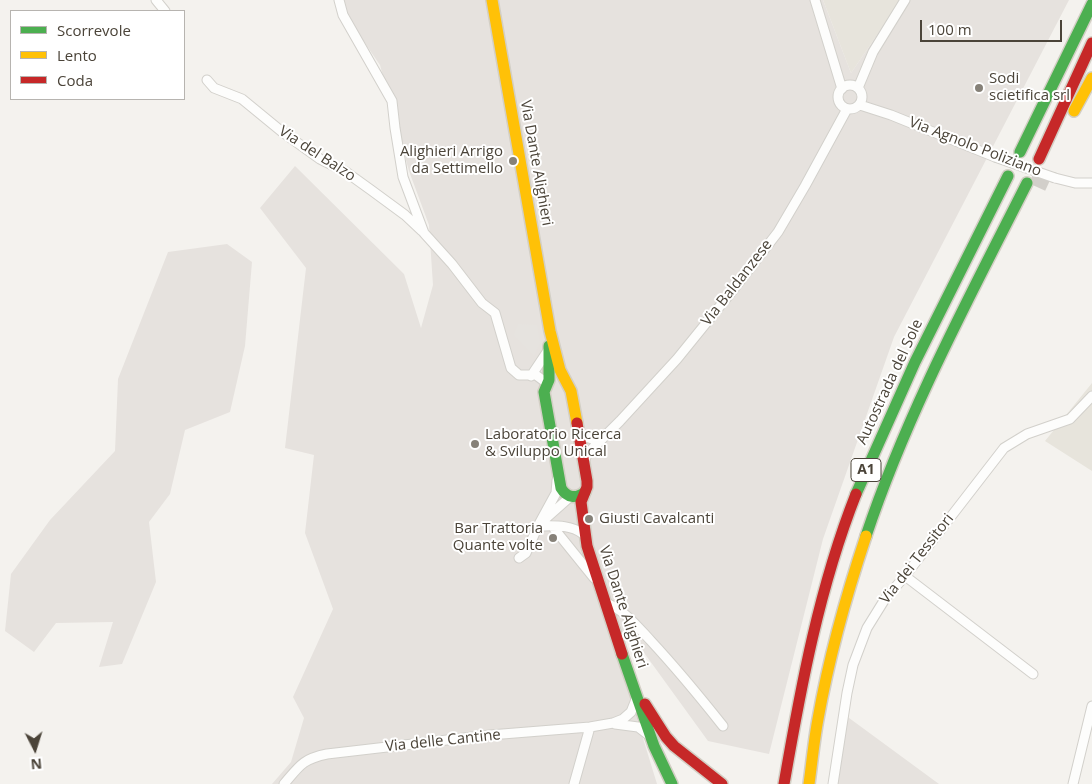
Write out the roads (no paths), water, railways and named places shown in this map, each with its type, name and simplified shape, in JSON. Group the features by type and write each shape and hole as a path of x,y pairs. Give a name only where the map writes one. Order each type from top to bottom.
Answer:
{"main road":[{"name":"Via Dante Alighieri","path":"492,0 550,331 560,370 569,387 580,435 587,481 587,487 581,502 584,537"},
{"path":"1020,152 1092,4"},
{"path":"1092,43 1044,161 1092,78"},
{"name":"Autostrada del Sole","path":"784,784 797,709 827,580 840,536 862,478 898,398 1008,176"},
{"name":"A1","path":"809,784 818,717 841,621 878,503 942,352 987,263 1032,185"},
{"name":"Via Dante Alighieri","path":"550,331 548,384 544,392 562,491 570,497 575,517 584,537 632,684 654,730 653,742 659,760 672,784"},
{"path":"548,384 558,380 569,387"},
{"path":"570,497 580,496 585,492"},
{"path":"640,698 670,742 722,784"},
{"path":"659,760 666,784"}],"street":[{"path":"156,0 164,10"},
{"path":"339,0 342,15 392,101 394,128 403,176 424,233"},
{"path":"815,0 842,89"},
{"path":"858,88 873,52 905,0"},
{"name":"Via del Balzo","path":"207,80 214,88 242,99 280,132 320,159 346,172 405,215 452,264 482,303 495,313 512,368 519,375 536,375 548,384"},
{"path":"848,85 858,88 862,94 860,105 853,109 847,109 841,105 838,100 842,89 848,85"},
{"name":"Via Agnolo Poliziano","path":"860,105 891,115 1055,178 1092,183"},
{"name":"Via Baldanzese","path":"584,462 588,453 677,359 778,232 806,186 847,109"},
{"path":"531,376 549,349"},
{"name":"Via dei Tessitori","path":"833,784 847,693 860,643 885,599 1004,448 1027,434 1070,419 1092,396"},
{"path":"580,435 588,439 602,439"},
{"path":"520,558 526,553 556,493 557,470"},
{"path":"538,526 570,497"},
{"path":"538,526 577,529 584,537"},
{"path":"552,526 598,582"},
{"path":"905,576 1032,674"},
{"path":"604,602 626,614 724,726"},
{"name":"Via delle Cantine","path":"284,784 309,758 327,754 490,735 590,727 623,719 631,712 640,698"},
{"path":"1073,784 1092,706"},
{"name":"Via delle Cantine","path":"612,723 638,727 647,733 653,742"},
{"path":"574,784 590,727"}],"tunnel":[{"path":"1037,187 1048,163"}],"place":[{"name":"Sodi scietifica srl","path":"979,88"},
{"name":"Alighieri Arrigo da Settimello","path":"513,161"},
{"name":"Laboratorio Ricerca & Sviluppo Unical","path":"475,444"},
{"name":"Giusti Cavalcanti","path":"589,519"},
{"name":"Bar Trattoria Quante volte","path":"553,538"}]}
